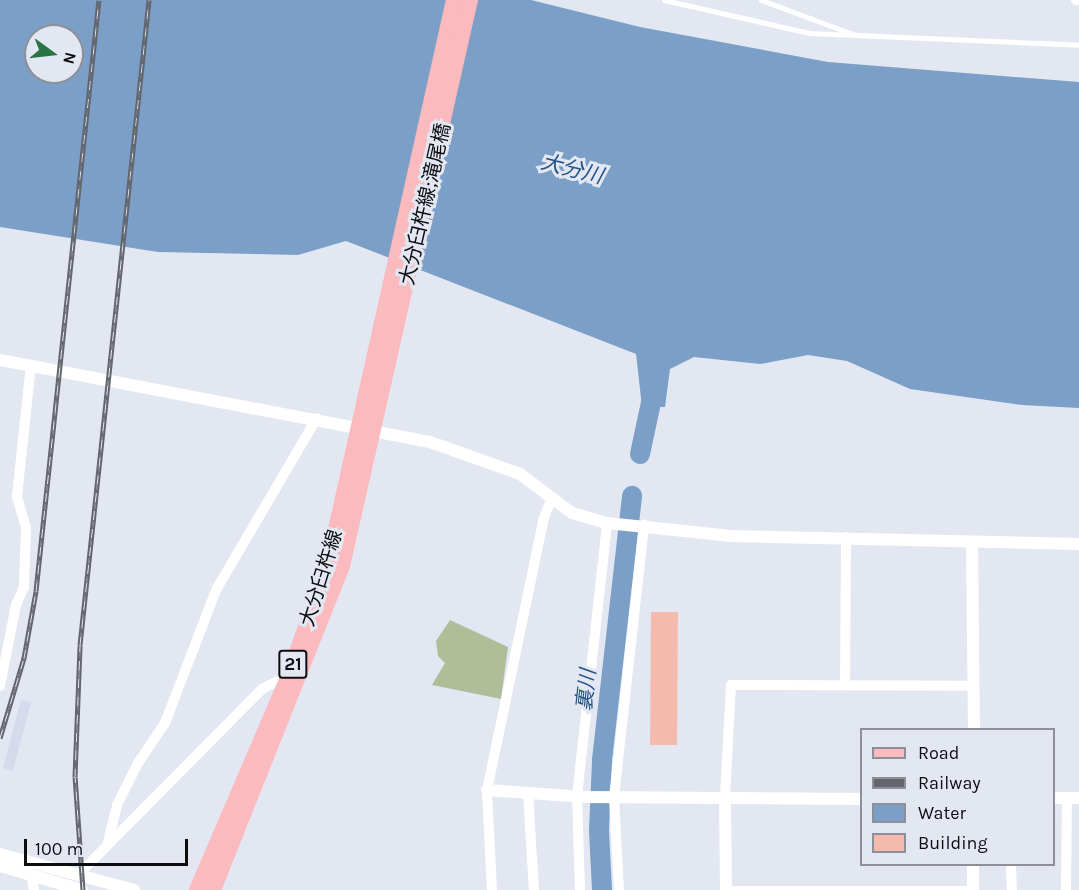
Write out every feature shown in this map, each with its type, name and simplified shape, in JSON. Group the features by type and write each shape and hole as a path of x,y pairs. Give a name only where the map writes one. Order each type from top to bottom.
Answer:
{"main road":[{"name":"大分臼杵線;滝尾橋","path":"371,406 454,0"},
{"name":"大分臼杵線;滝尾橋","path":"371,406 470,0"},
{"name":"21","path":"366,429 371,406"},
{"name":"大分臼杵線","path":"197,890 288,675 328,565 366,429"},
{"name":"大分臼杵線","path":"213,890 332,598 366,429"}],"street":[{"path":"0,360 430,441 520,474 551,500 572,513 607,523 731,536 1079,544"},
{"path":"0,686 16,605 24,587 28,548 17,480 31,365"},
{"path":"108,842 117,806 138,763 165,723 216,590 317,418"},
{"path":"492,890 487,790 551,500"},
{"path":"580,890 581,797 607,523"},
{"path":"619,890 611,797 642,525"},
{"path":"845,685 846,537"},
{"path":"972,542 974,728"},
{"path":"80,873 108,842 262,689 288,675"},
{"path":"726,889 725,796 731,685 974,686"},
{"path":"487,790 581,797 725,796 860,799"},
{"path":"528,793 534,890"},
{"path":"1055,798 1073,798 1066,890"},
{"path":"0,854 80,873 134,890"},
{"path":"0,866 82,890"},
{"path":"973,866 973,889"},
{"path":"1011,866 1012,890"},
{"path":"31,875 34,890"}],"lane":[{"path":"664,0 809,33 1079,45"},
{"path":"761,0 860,37"},
{"path":"726,889 973,889"}],"shaded area":[{"path":"21,700 31,702 13,771 3,768"}],"green space":[{"path":"450,620 508,647 501,699 432,685 445,663 438,656 436,641"}],"water":[{"name":"大分川","path":"0,0 531,0 640,27 828,62 1079,82 1079,408 1022,405 910,389 847,361 808,355 760,364 694,357 670,369 665,407 642,407 636,354 346,241 298,255 158,252 0,227"}],"building":[{"path":"651,612 678,612 677,745 650,745"}],"waterway":[{"name":"裏川","path":"640,454 655,384"},
{"name":"裏川","path":"602,890 599,830 602,760 632,496"}],"railway":[{"path":"0,738 24,658 36,591 99,0"},
{"path":"83,890 75,777 80,645 149,0"}]}
